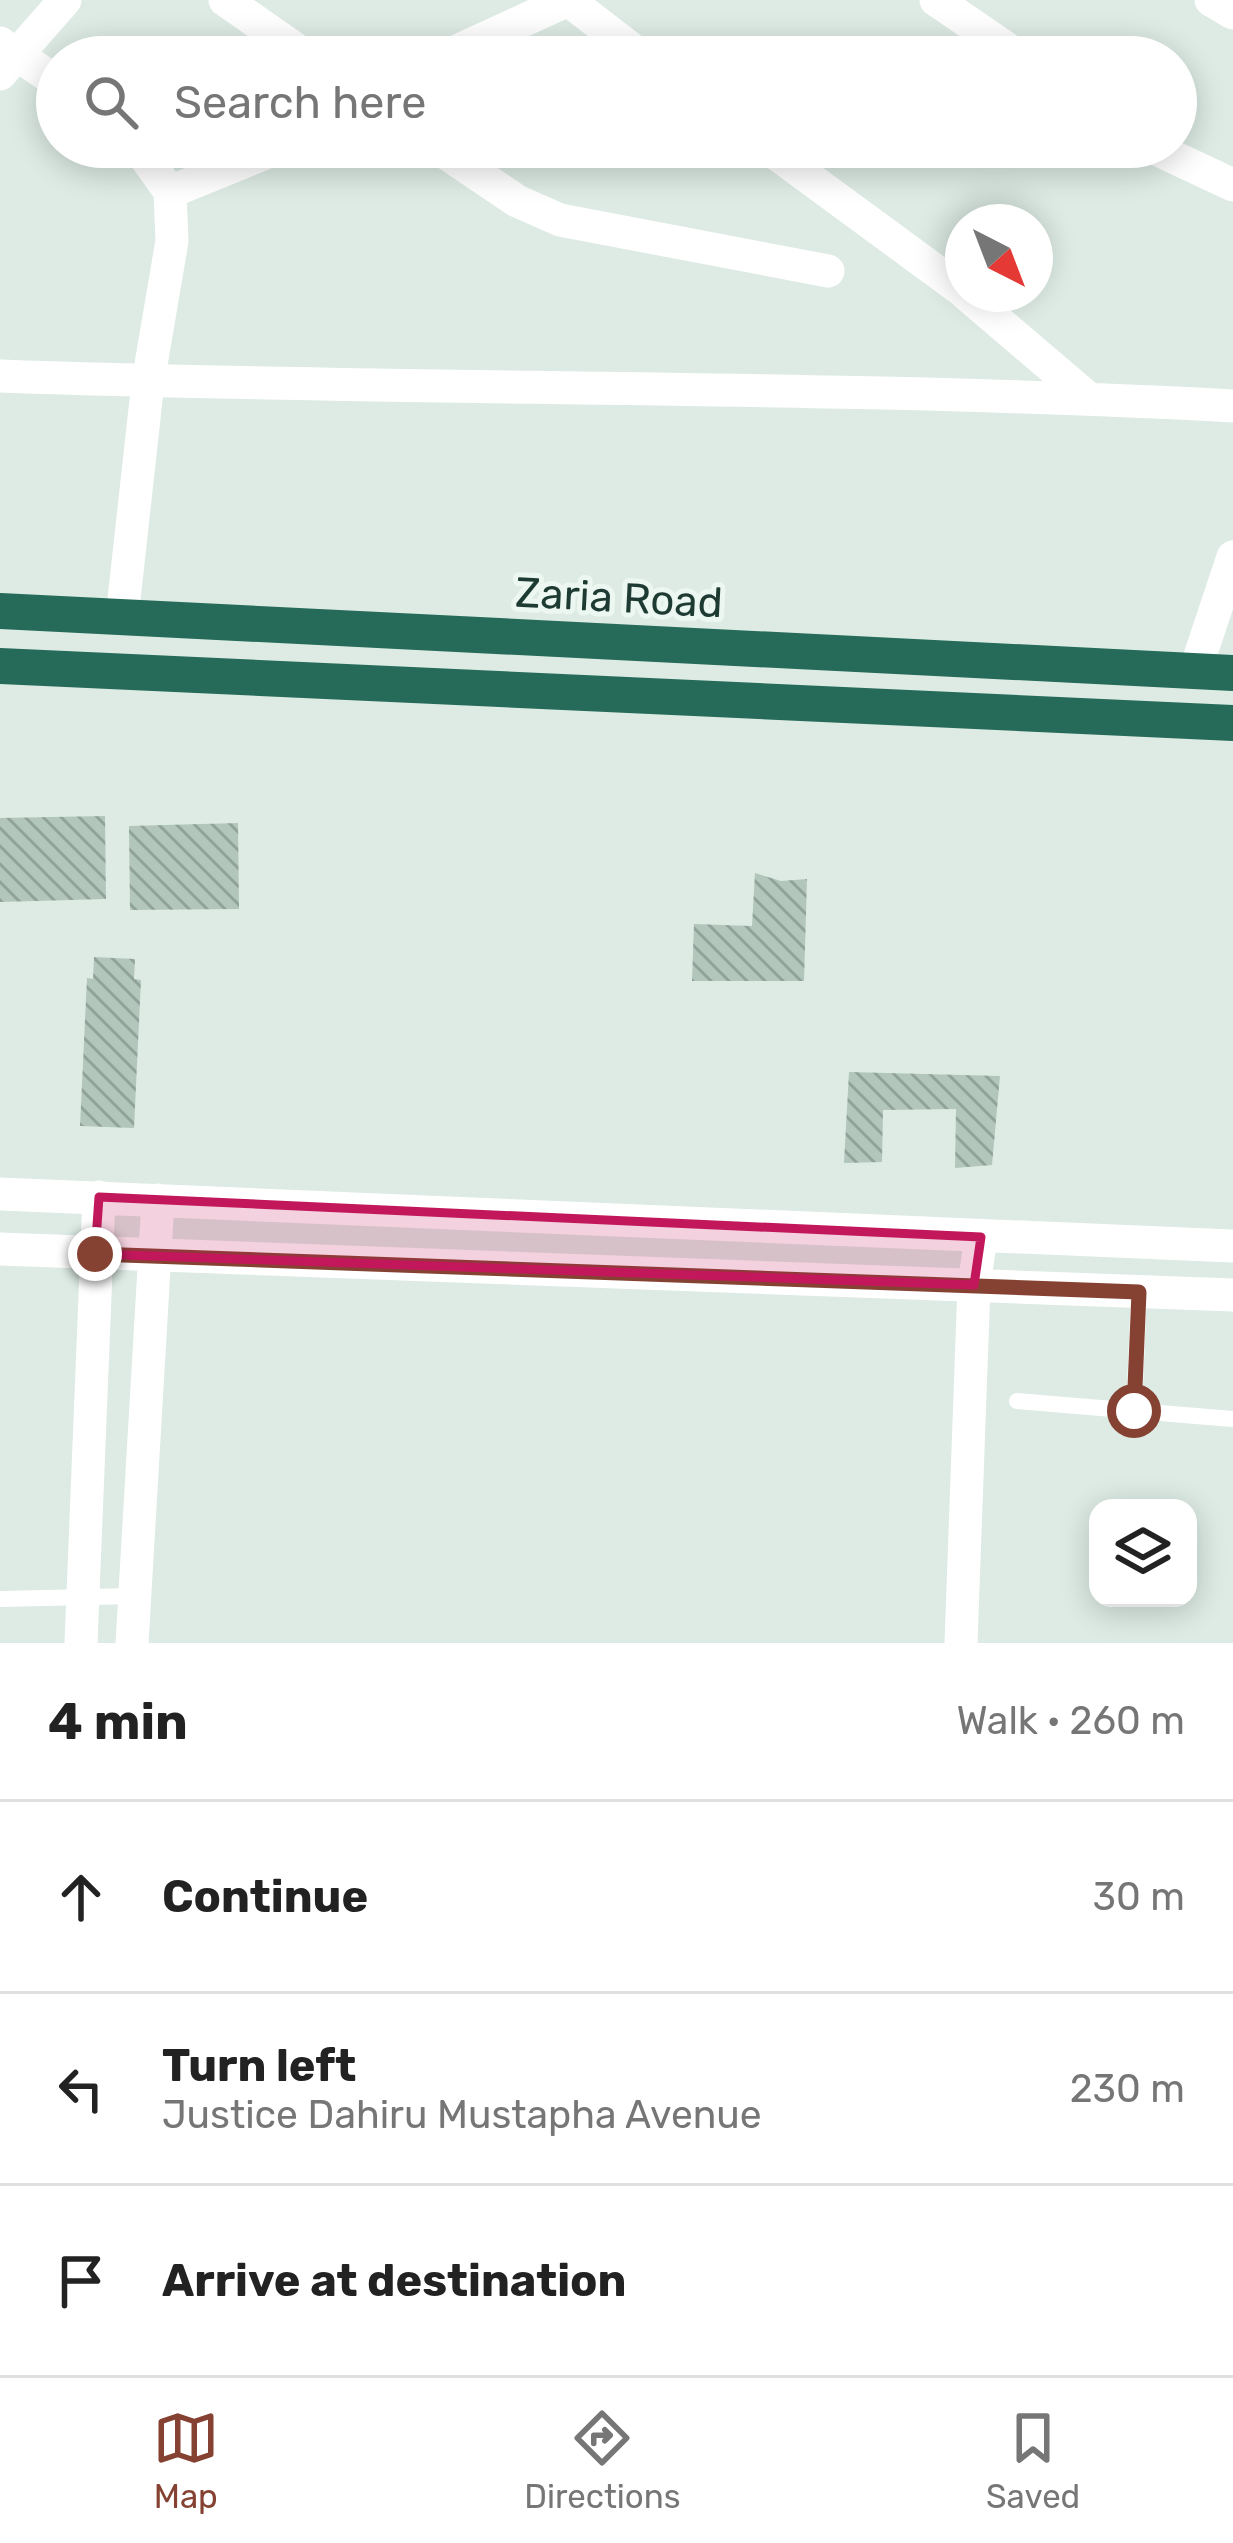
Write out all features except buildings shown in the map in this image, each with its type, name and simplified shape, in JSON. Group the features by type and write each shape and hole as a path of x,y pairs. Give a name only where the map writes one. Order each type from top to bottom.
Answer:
{"highway":[{"name":"Zaria Road","path":"0,611 1233,673"},
{"path":"0,666 1233,723"}],"street":[{"path":"36,72 6,57 65,0"},
{"path":"225,0 277,36"},
{"path":"936,0 988,36"},
{"path":"1211,0 1233,13"},
{"path":"498,36 582,3 619,36"},
{"path":"122,617 148,382 172,241 170,192 153,168"},
{"path":"170,192 229,168"},
{"path":"468,168 517,201 560,220 828,271"},
{"path":"795,168 945,278"},
{"path":"1196,168 1233,185"},
{"path":"987,312 1088,398"},
{"path":"0,376 1088,398 1233,406"},
{"path":"1195,671 1233,556"},
{"path":"0,1193 1233,1246"},
{"path":"81,1643 100,1197"},
{"path":"131,1643 158,1200"},
{"path":"961,1643 974,1285 980,1237"},
{"path":"0,1249 1233,1295"}],"lane":[{"path":"1134,1411 1139,1292"},
{"path":"1016,1401 1232,1419"},
{"path":"0,1599 134,1596"}],"highlighted area":[{"path":"99,1197 981,1237 974,1285 95,1254"}],"route":[{"path":"95,1254 1139,1292 1134,1411"}]}
